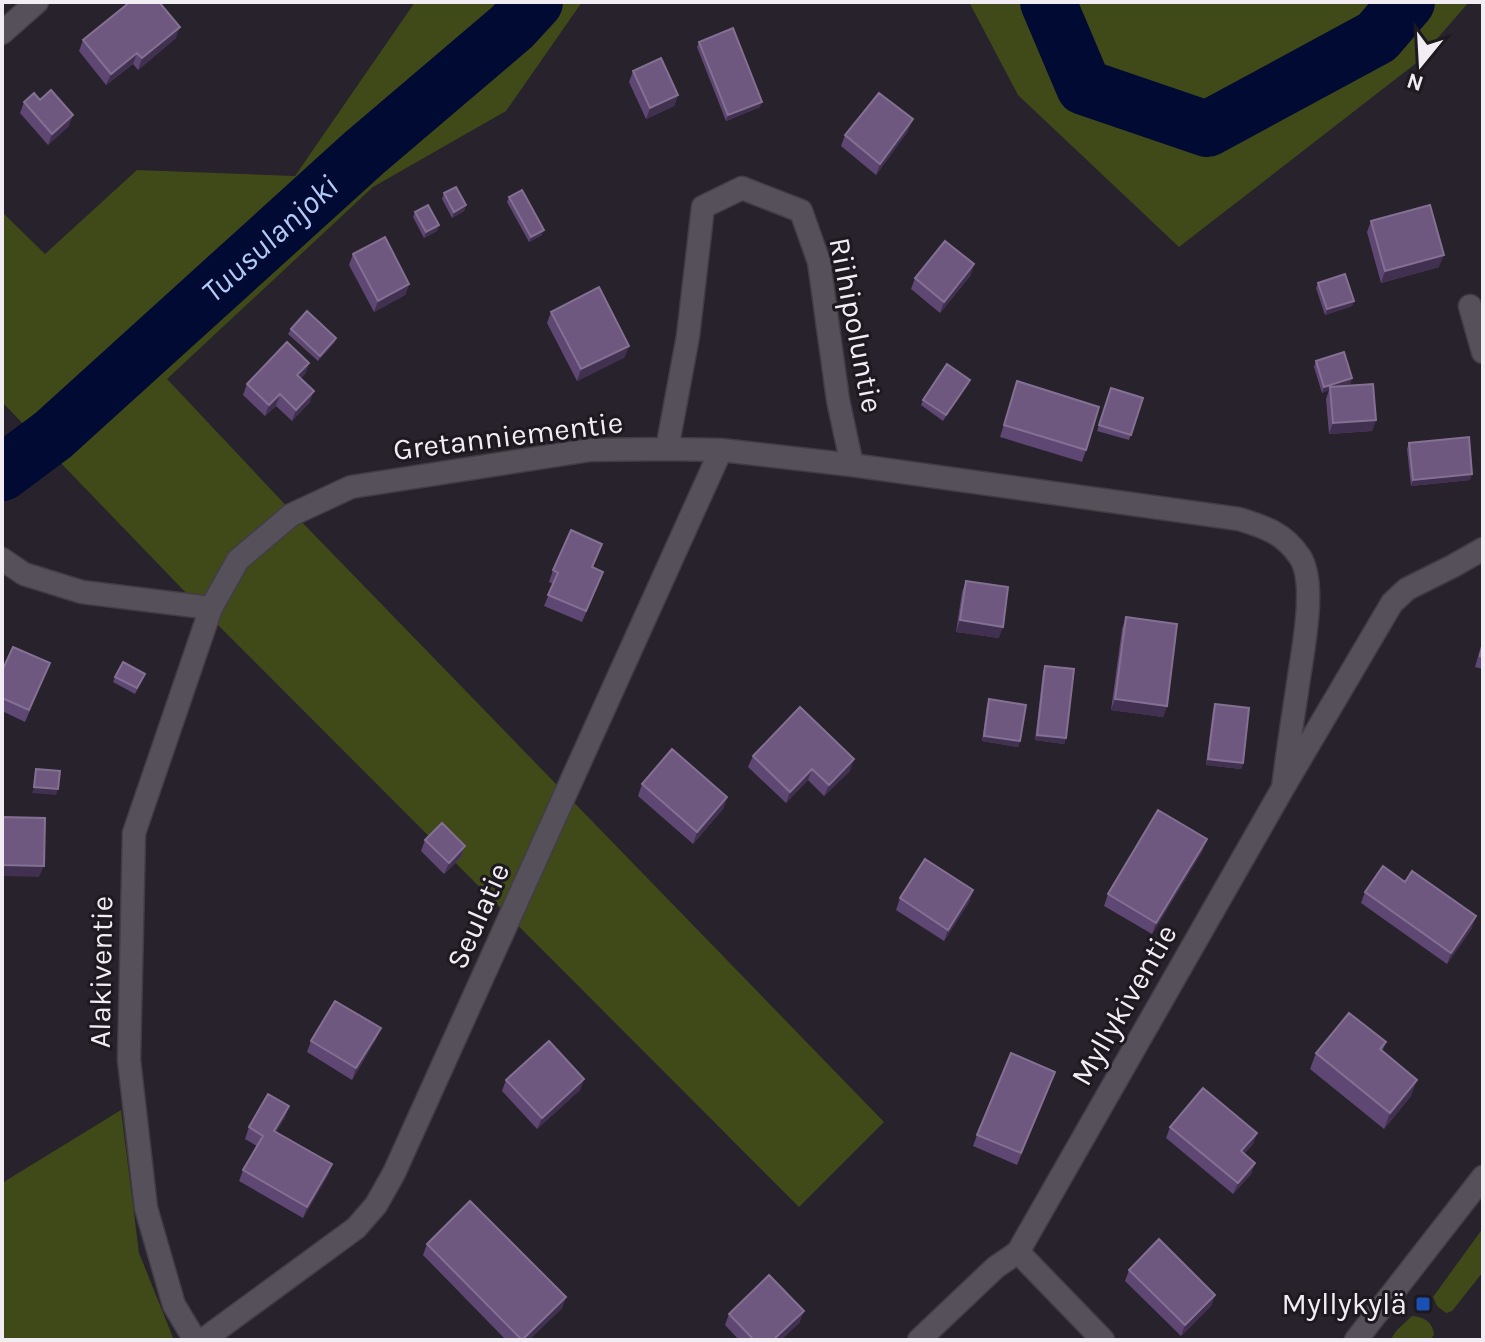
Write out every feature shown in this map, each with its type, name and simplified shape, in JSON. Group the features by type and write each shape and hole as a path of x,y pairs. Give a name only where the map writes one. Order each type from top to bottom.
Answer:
{"street":[{"path":"2,33 37,2"},
{"name":"Riihipoluntie","path":"667,449 688,336 703,207 742,188 801,211 819,262 838,400 852,465"},
{"path":"1470,306 1483,352"},
{"name":"Gretanniementie","path":"211,608 238,560 291,515 351,487 590,450 721,450 852,465 1239,519 1268,527"},
{"name":"Seulatie","path":"203,1340 356,1228 376,1205 394,1173 721,450"},
{"name":"Myllykiventie","path":"1268,527 1287,541 1302,560 1307,581 1308,612 1283,788"},
{"name":"Myllykiventie","path":"919,1340 996,1267 1018,1252 1392,603 1407,589 1483,549"},
{"path":"2,559 24,574 82,592 211,608"},
{"name":"Alakiventie","path":"195,1340 174,1305 146,1208 129,1060 129,1030 134,833 211,608"},
{"path":"1356,1340 1483,1177"},
{"path":"1018,1252 1103,1340"}],"green space":[{"path":"415,2 582,2 506,111 373,187 167,379 884,1122 799,1207 190,597 2,402 2,212 45,254 137,170 295,176"},
{"path":"969,2 1469,2 1415,64 1179,247 1018,95"},
{"path":"121,1110 139,1253 174,1340 2,1340 2,1183"},
{"path":"1483,1228 1483,1272 1452,1311 1446,1313 1437,1306 1433,1297"},
{"path":"1412,1316 1430,1324 1434,1335 1430,1340 1390,1340 1397,1330"}],"building":[{"path":"130,2 159,2 180,27 142,58 137,53 111,74 83,40"},
{"path":"733,28 762,102 728,115 699,42"},
{"path":"661,58 678,95 650,108 633,71"},
{"path":"51,90 73,115 52,134 24,102 34,93 40,100"},
{"path":"879,93 913,119 880,164 845,135"},
{"path":"456,187 466,205 454,212 444,193"},
{"path":"522,190 544,230 531,237 509,197"},
{"path":"428,205 439,225 426,232 415,212"},
{"path":"1430,205 1444,255 1385,271 1371,221"},
{"path":"385,237 409,284 378,301 353,254"},
{"path":"945,241 974,264 944,302 915,278"},
{"path":"1345,274 1354,301 1327,309 1318,283"},
{"path":"599,287 629,346 581,369 551,312"},
{"path":"307,311 336,338 320,356 291,329"},
{"path":"287,342 309,363 297,375 314,391 296,410 280,394 269,405 247,384"},
{"path":"1344,352 1352,378 1324,387 1316,361"},
{"path":"947,364 970,380 946,415 923,400"},
{"path":"1017,381 1099,407 1086,450 1004,425"},
{"path":"1373,384 1376,420 1333,423 1330,387"},
{"path":"1111,388 1143,398 1131,435 1099,425"},
{"path":"1469,437 1472,474 1413,480 1409,443"},
{"path":"571,530 602,544 592,567 603,572 586,611 548,595 558,573 553,570"},
{"path":"966,581 1008,587 1003,627 960,620"},
{"path":"1126,617 1177,624 1167,706 1115,699"},
{"path":"13,647 50,663 29,710 2,698 2,671"},
{"path":"123,662 145,674 137,688 115,677"},
{"path":"1045,666 1074,669 1066,738 1037,735"},
{"path":"989,699 1026,705 1020,741 984,736"},
{"path":"1215,704 1249,708 1243,763 1208,759"},
{"path":"800,707 854,759 829,785 812,769 790,792 753,756"},
{"path":"672,749 727,797 697,832 642,784"},
{"path":"36,769 60,771 58,789 34,787"},
{"path":"1158,810 1207,839 1156,923 1108,894"},
{"path":"2,817 45,818 44,866 2,865"},
{"path":"442,823 465,846 449,863 425,840"},
{"path":"925,859 973,890 948,930 900,898"},
{"path":"1383,866 1405,882 1412,871 1476,916 1451,953 1365,892"},
{"path":"335,1001 381,1028 356,1068 311,1041"},
{"path":"1349,1013 1386,1042 1380,1049 1417,1080 1390,1113 1316,1053"},
{"path":"549,1041 584,1079 542,1118 506,1080"},
{"path":"1011,1053 1055,1072 1021,1153 977,1135"},
{"path":"1203,1088 1257,1133 1241,1151 1255,1163 1238,1183 1170,1127"},
{"path":"268,1094 289,1106 274,1131 332,1164 307,1207 243,1170 263,1136 249,1127"},
{"path":"470,1201 566,1297 522,1340 427,1244"},
{"path":"1159,1239 1215,1295 1185,1325 1129,1270"},
{"path":"769,1275 804,1311 773,1340 754,1340 729,1314"}],"waterway":[{"name":"Tuusulanjoki","path":"2,473 53,435 364,153 512,27 535,2"},
{"name":"Tuusulanjoki","path":"1048,2 1084,87 1207,129 1377,37 1407,2"}],"place":[{"name":"Myllykylä","path":"1423,1304"}]}
